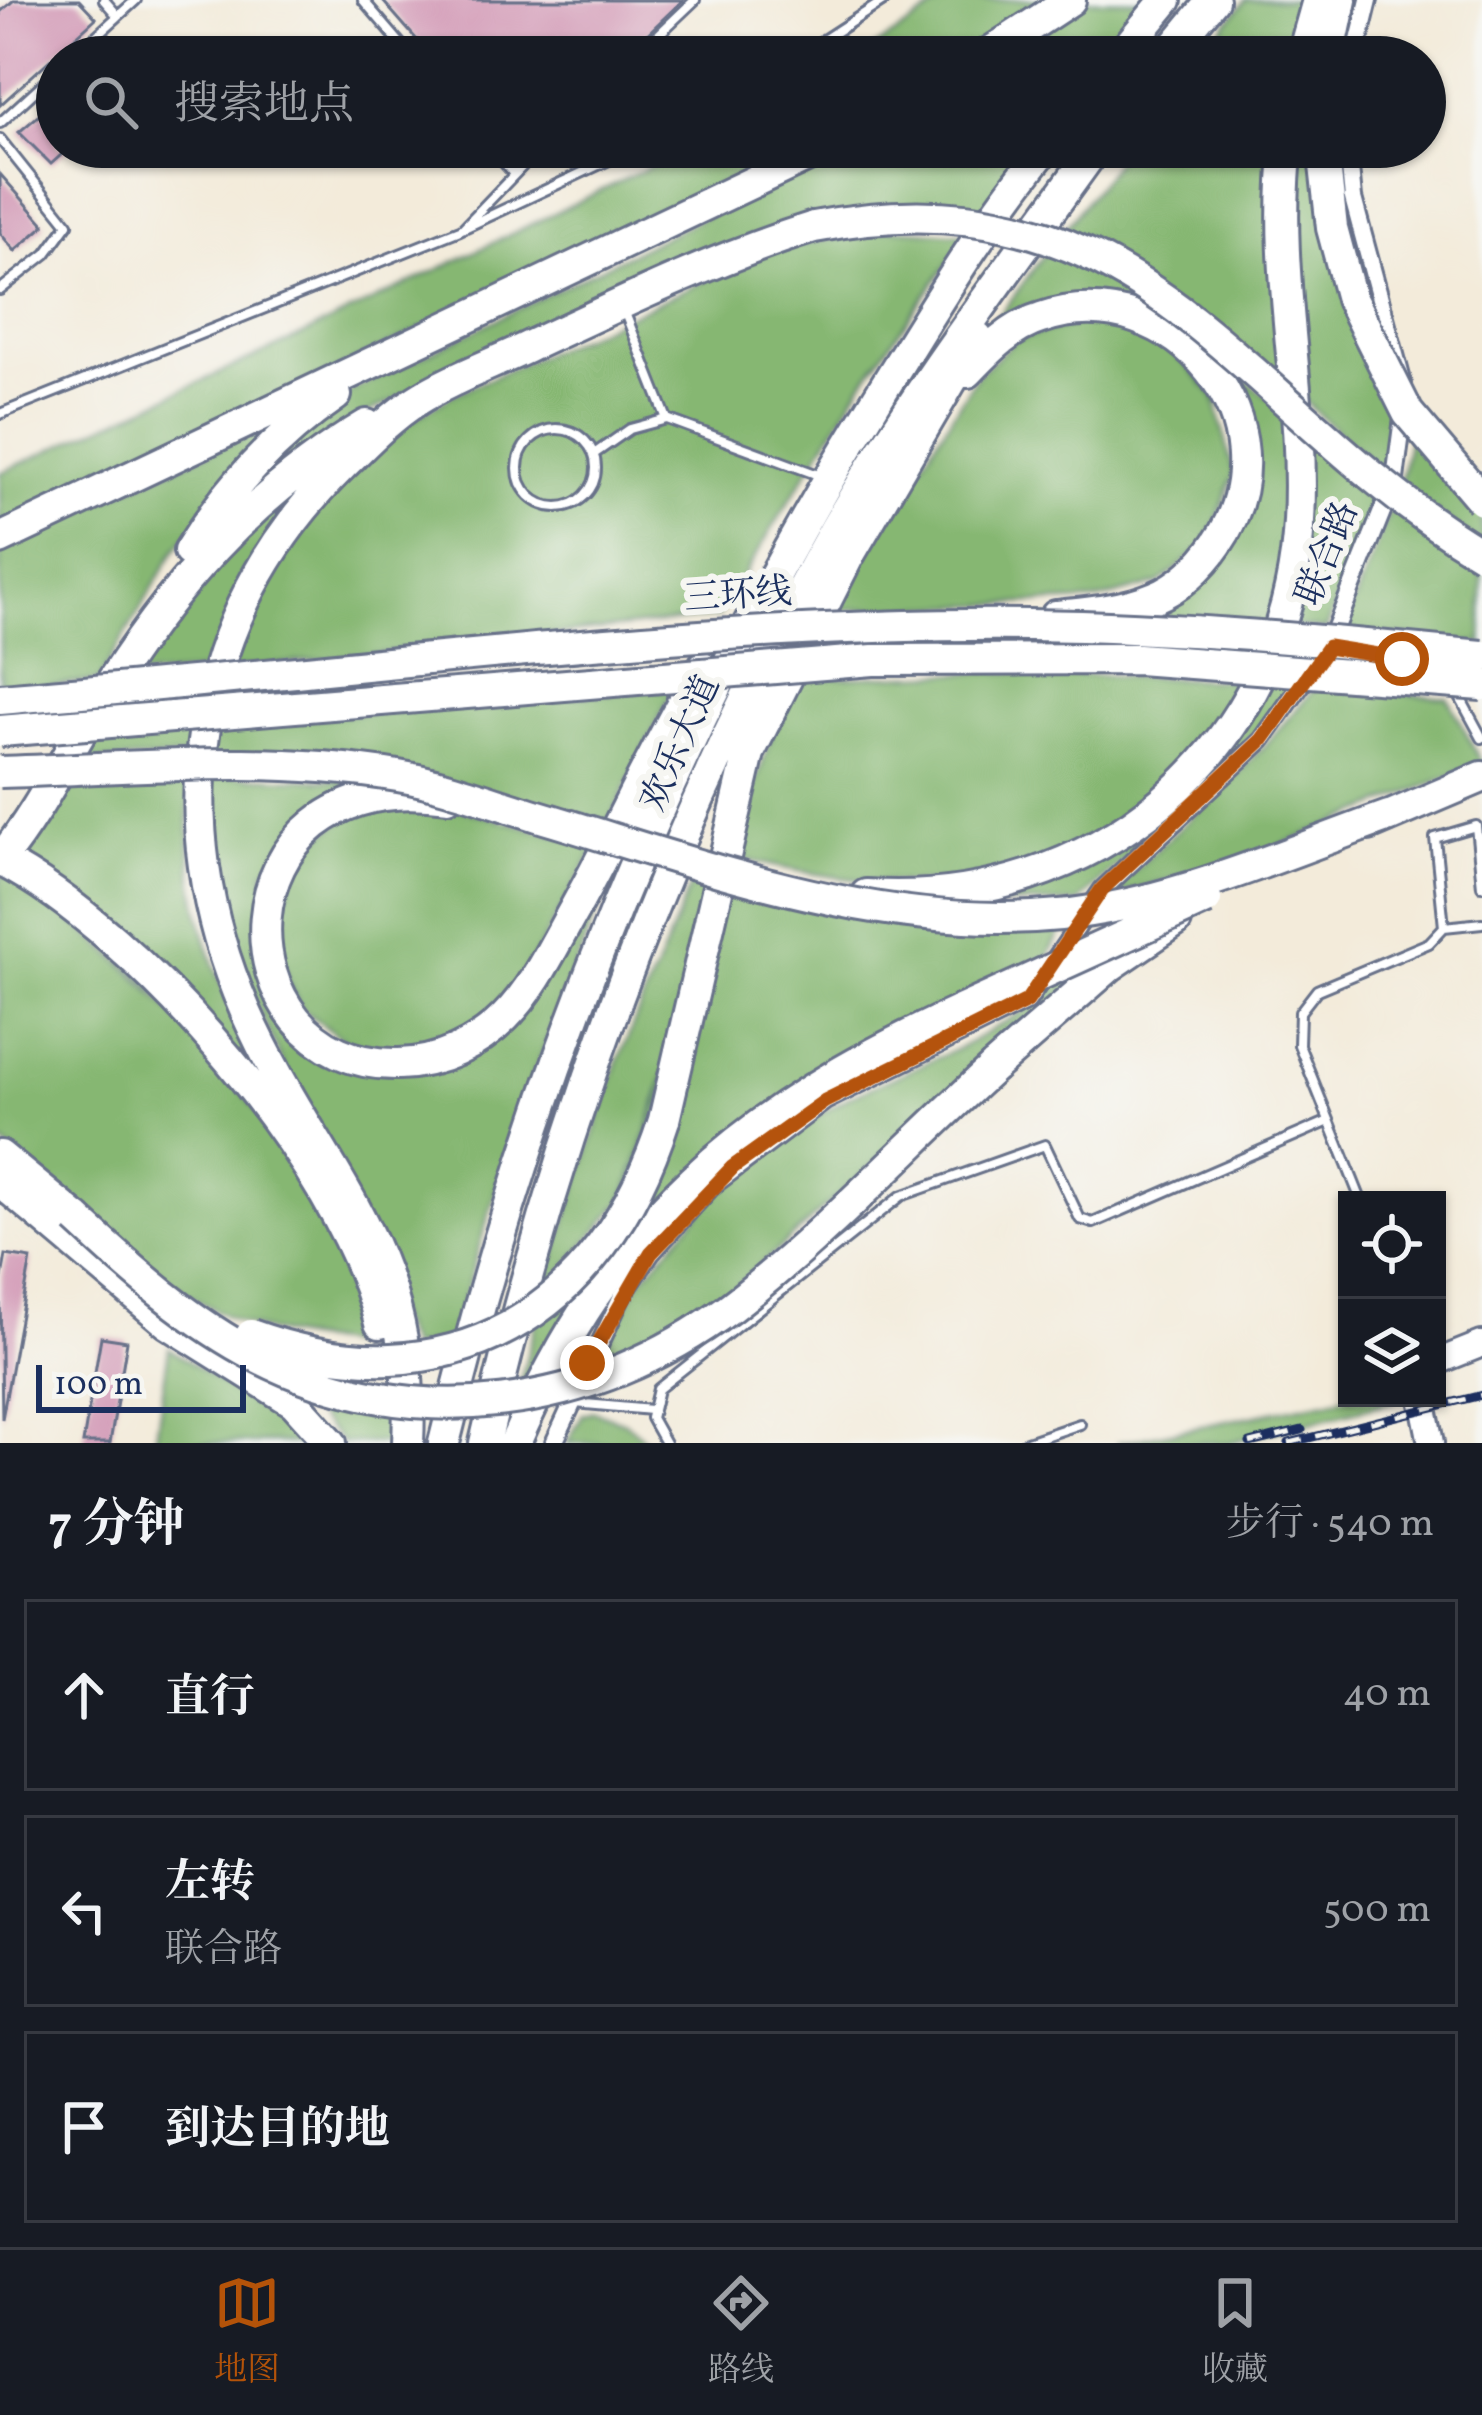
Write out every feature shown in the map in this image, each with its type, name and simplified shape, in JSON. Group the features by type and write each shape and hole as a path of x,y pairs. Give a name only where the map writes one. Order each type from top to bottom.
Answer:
{"highway":[{"path":"1015,36 1070,0"},
{"path":"1136,36 1166,0"},
{"path":"1183,36 1213,0"},
{"path":"1308,36 1318,0"},
{"path":"1333,36 1341,0"},
{"path":"0,539 784,168"},
{"name":"欢乐大道","path":"444,1443 503,1215 572,1014 677,761 784,549 955,273 1031,168"},
{"name":"欢乐大道","path":"485,1443 538,1239 655,905 758,672 835,529 941,359 1081,168"},
{"path":"736,873 870,895 945,894 1016,882 1097,847 1168,799 1221,741 1264,667 1289,591 1300,500 1284,265 1286,168"},
{"path":"1325,168 1332,227 1351,299 1408,413 1482,500"},
{"path":"136,645 202,559 286,478 415,401 740,250 814,227 898,217 962,220 1031,234 1120,268 1220,338 1393,494 1482,554"},
{"path":"655,905 677,882 848,557 935,411 1015,260"},
{"path":"935,411 1000,340 1043,317 1094,310 1130,314 1185,344 1227,392 1244,452 1236,508 1211,553 1174,587 1132,605 967,625"},
{"path":"390,358 290,430 249,471 197,537 40,805 0,860 62,896 118,940 260,1102 319,1184 357,1255 385,1344 397,1443"},
{"path":"408,1443 402,1338 386,1270 354,1200 264,1048 233,981 206,883 198,787 209,691 263,566 321,487 415,401"},
{"path":"496,803 411,793 354,802 297,838 272,878 265,944 293,1014 326,1044 352,1058 416,1063 483,1035 529,987 679,706 740,606 784,549"},
{"name":"三环线","path":"0,699 660,642 967,625 1270,637 1482,656"},
{"name":"三环线","path":"0,730 873,660 1138,659 1482,685"},
{"path":"77,1220 194,1305 251,1335 340,1359 418,1356 488,1336 567,1288 599,1255 628,1212 664,1120 748,753"},
{"path":"0,772 308,766 400,776 736,873 881,909 990,918 1060,915 1178,891 1389,816"},
{"path":"515,1443 595,1292 697,1172 810,1087 960,1011 1482,777"},
{"path":"0,1156 171,1302 255,1355 302,1377 380,1398 435,1404 485,1404 571,1390 638,1365 730,1307 1056,1010 1211,896"},
{"path":"0,1181 168,1323 294,1402 331,1443"}],"street":[{"path":"1360,36 1369,0"},
{"name":"联合路","path":"554,1443 635,1276 712,1186 825,1101 1027,1001 1102,889 1262,740 1328,647 1395,479 1405,419 1400,361 1353,198 1350,168"},
{"path":"1446,1358 1482,1344"},
{"path":"1424,1407 1431,1443"}],"lane":[{"path":"104,0 118,16"},
{"path":"96,36 136,0"},
{"path":"363,0 394,36"},
{"path":"657,36 695,0"},
{"path":"829,36 885,0"},
{"path":"0,123 36,90"},
{"path":"0,139 68,224 46,254 0,290"},
{"path":"509,168 514,174"},
{"path":"460,230 520,168"},
{"path":"0,414 460,230 592,168"},
{"path":"622,302 667,419"},
{"path":"594,454 630,429 667,419 828,479"},
{"path":"546,429 572,431 594,454 593,483 568,506 542,504 519,478 520,452 546,429"},
{"path":"1328,647 1426,666 1455,687 1482,738"},
{"path":"1444,927 1435,838 1476,826 1482,886"},
{"path":"1357,1191 1297,1038 1304,1004 1327,985 1429,943 1444,927 1482,923"},
{"path":"665,1443 652,1424 658,1389 901,1196 1045,1145 1080,1219 1093,1223 1329,1121"},
{"path":"570,1403 651,1410"},
{"path":"1024,1443 1081,1424"}],"green space":[{"path":"948,0 1052,0 995,36 892,36"},
{"path":"1085,0 1157,0 1127,36 1033,36"},
{"path":"1246,0 1311,0 1300,36 1216,36"},
{"path":"648,168 755,168 0,532 0,473 290,341"},
{"path":"803,168 1018,168 980,214 890,208 526,335 346,424 209,536 251,477 350,392"},
{"path":"1111,168 1280,168 1287,387 1061,234"},
{"path":"1296,168 1322,168 1397,409 1387,477 1301,398"},
{"path":"892,229 969,234 864,380 718,617 223,670 294,534 398,428 451,396 778,248"},
{"path":"1048,249 1089,264 1289,413 1295,498 1270,626 1127,619 1197,583 1253,440 1134,307 978,345"},
{"path":"1089,321 1147,332 1212,387 1234,474 1208,542 1160,583 1095,601 830,610 978,374 1017,339"},
{"path":"285,419 175,550 98,681 0,689 0,545"},
{"path":"1301,424 1378,495 1326,630 1284,625"},
{"path":"1411,428 1482,511 1482,545 1399,486"},
{"path":"347,447 206,671 121,679 198,573"},
{"path":"1392,505 1482,567 1482,644 1343,631"},
{"path":"995,672 1249,681 1213,728 1127,818 1073,849 1026,867 930,883 880,882 730,856 792,679"},
{"path":"1265,682 1297,684 1257,731 1078,903 945,904 1101,853"},
{"path":"1317,686 1448,698 1482,763 1262,853 1104,899 1243,769"},
{"path":"674,688 609,822 208,756 210,726"},
{"path":"192,729 190,757 72,762 83,738"},
{"path":"208,775 383,783 264,872 301,1036 450,1064 619,852 520,1111 451,1340 410,1348 226,936"},
{"path":"189,776 192,871 209,950 281,1108 15,858 64,780"},
{"path":"448,806 597,846 508,1002 446,1047 359,1051 301,1009 273,946 299,852 355,811"},
{"path":"5,873 121,963 233,1081 282,1146 324,1214 356,1283 376,1350 278,1334 216,1311 152,1269 0,1141 0,879"},
{"path":"695,874 709,878 659,1101 623,1200 542,1295 616,1066"},
{"path":"724,881 1065,924 1048,957 808,1077 529,1388 518,1390 536,1321 610,1252"},
{"path":"1114,949 707,1313 591,1374 642,1279 726,1183 849,1097 960,1048 1024,1011 1056,976"},
{"path":"169,1348 308,1443 155,1443"},
{"path":"280,1377 384,1407 387,1443 342,1443"},
{"path":"1338,1399 1338,1407 1372,1407 1227,1443 1117,1443"},
{"path":"593,1411 626,1422 649,1443 567,1443 583,1414"}],"building":[{"path":"14,0 79,0 96,18 76,36 36,36 36,72 0,105 0,12"},
{"path":"382,0 683,0 645,36 414,36"},
{"path":"36,118 36,149 19,132"},
{"path":"0,174 45,225 15,251 0,233"},
{"path":"6,1255 31,1259 2,1419 0,1288"},
{"path":"101,1337 127,1341 110,1443 83,1443"}],"railway":[{"path":"1289,1443 1482,1395"},
{"path":"1250,1443 1302,1430"}],"route":[{"path":"587,1363 651,1253 733,1167 825,1101 979,1029 1027,1001 1102,889 1262,740 1328,647 1402,659"}]}
